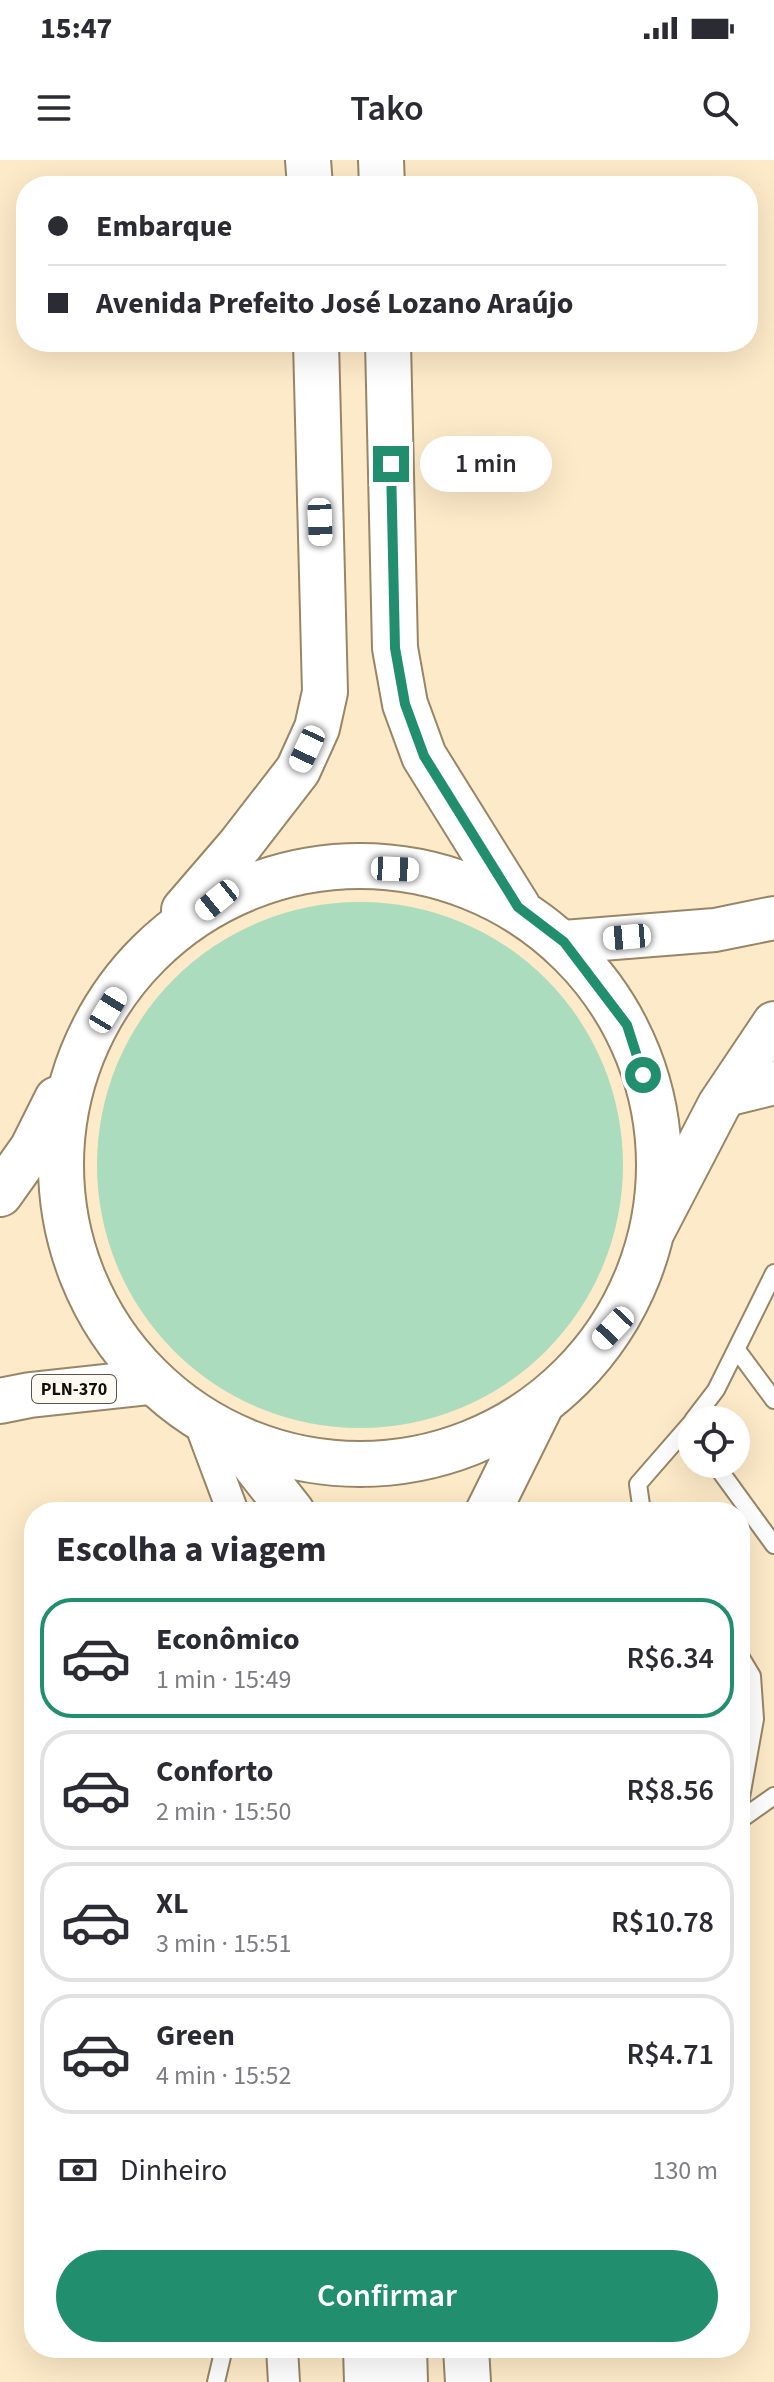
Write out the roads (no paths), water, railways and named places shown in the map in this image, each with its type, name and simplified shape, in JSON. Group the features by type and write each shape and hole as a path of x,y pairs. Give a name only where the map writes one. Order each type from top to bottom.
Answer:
{"main road":[{"path":"135,965 240,845 298,770 317,728 325,692 316,352"},
{"path":"388,352 395,648 405,704 424,756 518,907"},
{"name":"PLN-370","path":"0,1194 32,1149 80,1054 135,965 217,900 317,866 421,869 518,907 564,942 627,1025 659,1125 654,1230 613,1328 540,1407 445,1454 339,1467 217,1431 150,1382 83,1286 58,1170 80,1054"},
{"name":"PLN-370","path":"0,1401 150,1382"},
{"path":"493,1502 540,1407"},
{"path":"217,1431 283,1502"},
{"path":"366,2358 367,2382"},
{"path":"404,2358 405,2382"},
{"path":"467,2358 468,2382"}],"street":[{"path":"564,942 715,930 774,918"},
{"path":"654,1230 726,1095 774,1023"},
{"path":"726,1095 774,1083"},
{"path":"217,1431 231,1502"},
{"path":"283,2358 284,2382"}],"lane":[{"path":"705,1406 768,1299 774,1273"},
{"path":"737,1350 774,1400"},
{"path":"641,1502 638,1484 678,1439"},
{"path":"725,1478 743,1502"},
{"path":"750,1512 774,1545"},
{"path":"750,1673 755,1719 750,1747"},
{"path":"750,1813 774,1796"},
{"path":"216,2382 222,2358"}]}
